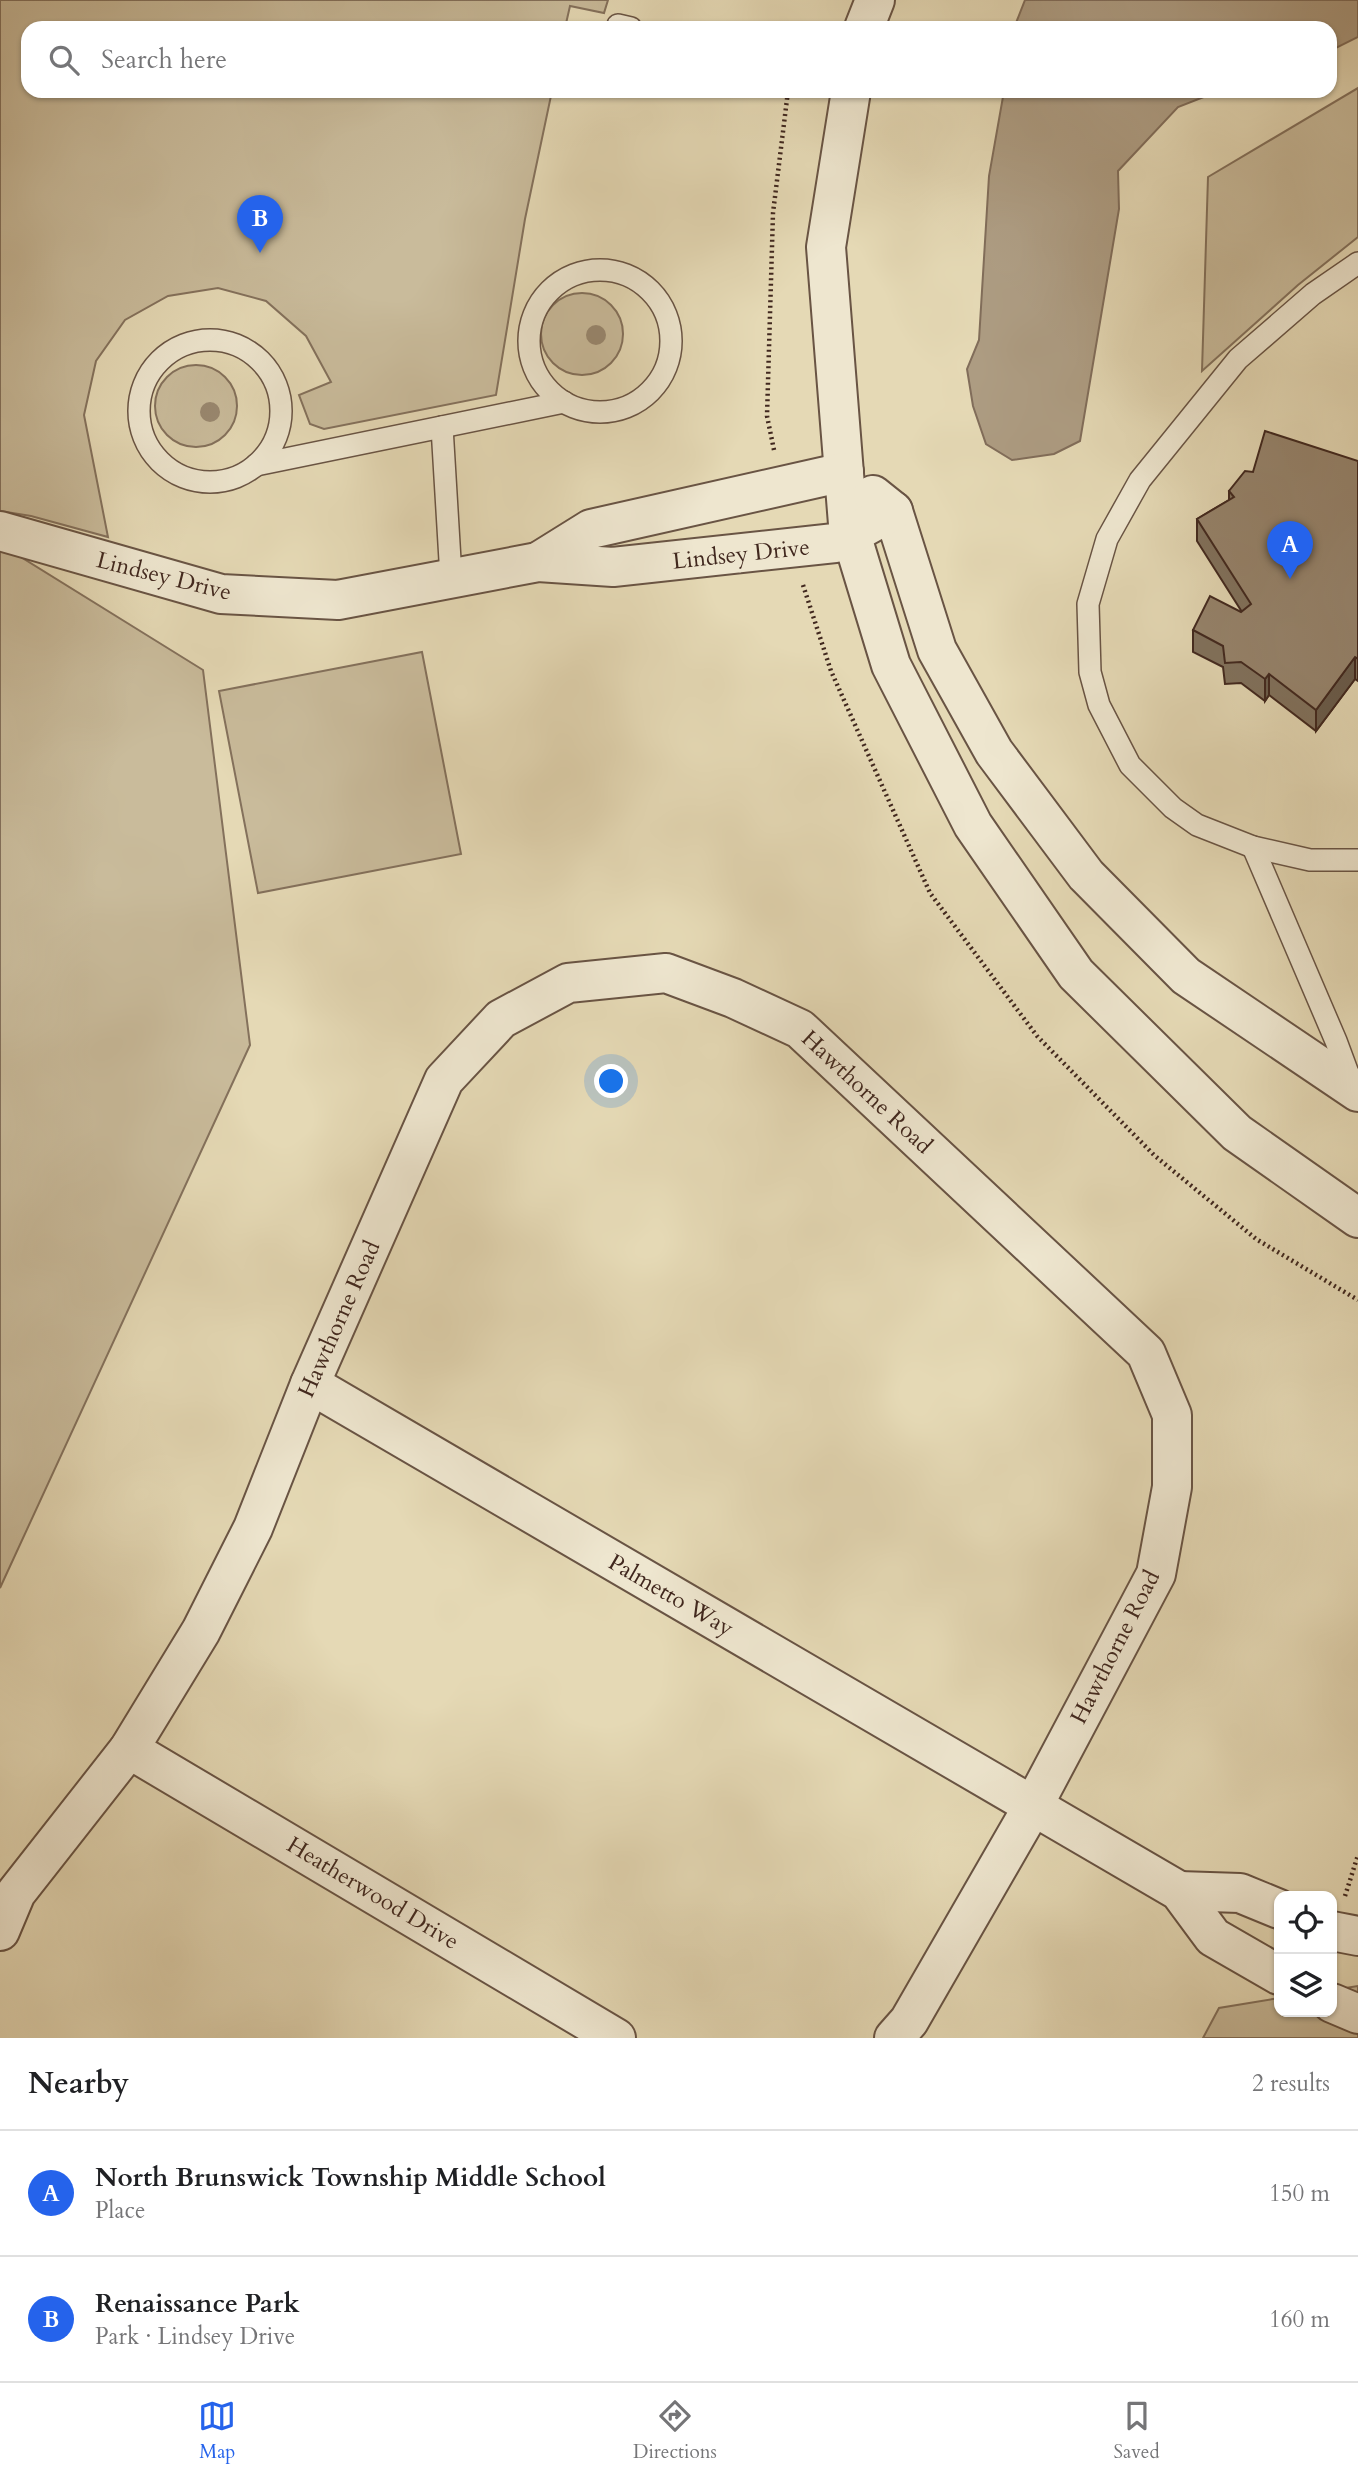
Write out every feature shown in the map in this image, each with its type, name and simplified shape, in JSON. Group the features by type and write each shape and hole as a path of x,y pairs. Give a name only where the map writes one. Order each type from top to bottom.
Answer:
{"street":[{"path":"867,21 875,0"},
{"path":"849,98 826,247 848,524 891,666 974,825 1076,974 1237,1133 1358,1219"},
{"path":"844,472 893,511 937,650 994,752 1086,875 1186,976 1356,1091"},
{"name":"Lindsey Drive","path":"538,562 591,529 844,472"},
{"name":"Lindsey Drive","path":"0,531 221,594 338,600 538,562 613,567 792,550 835,543 893,511"},
{"name":"Hawthorne Road","path":"0,1931 16,1893 129,1749 201,1630 253,1528 310,1384 444,1080 501,1019 568,983 666,973 800,1029 1146,1353 1172,1415 1172,1487 1156,1574 1033,1805 909,2021 894,2038"},
{"name":"Palmetto Way","path":"310,1384 1033,1805"},
{"name":"Heatherwood Drive","path":"129,1749 616,2038"},
{"path":"1033,1805 1179,1891 1213,1937 1274,1972"},
{"path":"1179,1891 1240,1893 1274,1907"},
{"path":"1337,1932 1358,1936"},
{"path":"1337,2005 1358,2014"}],"lane":[{"path":"1358,262 1313,294 1238,359 1140,480 1107,539 1088,604 1090,672 1098,705 1130,765 1173,808 1197,825 1253,847 1310,860 1358,860"},
{"path":"256,465 272,446 280,425 281,402 274,380 261,362 244,348 222,341 198,341 174,349 156,364 143,385 138,409 142,433 153,454 171,470 193,480 216,482 238,476 256,465 564,402 583,411 606,412 628,407 648,395 662,377 670,356 671,333 665,311 652,292 634,278 612,271 588,271 565,279 546,295 533,315 528,339 532,363 543,385 564,402"},
{"path":"442,427 451,577"},
{"path":"1253,847 1356,1091"}],"shaded area":[{"path":"0,0 608,0 604,13 570,6 567,21 21,21 21,98 551,98 525,219 496,395 324,429 310,424 299,395 331,382 306,336 266,301 218,288 168,296 125,320 96,361 84,415 108,537 31,516 0,511"},
{"path":"1025,0 1358,0 1358,37 1337,48 1337,21 1017,21"},
{"path":"1358,88 1358,237 1298,285 1202,371 1208,177"},
{"path":"1003,98 1201,98 1178,107 1118,171 1119,209 1080,441 1054,454 1012,460 986,444 973,406 967,369 979,340 989,176"},
{"path":"582,293 598,296 611,305 620,318 623,334 620,350 611,363 598,372 582,375 566,372 553,363 544,350 541,334 544,318 553,305 566,296"},
{"path":"196,365 212,368 225,377 234,390 237,406 234,422 225,435 212,444 196,447 180,444 167,435 158,422 155,406 158,390 167,377 180,368"},
{"path":"0,544 203,670 250,1045 0,1588"},
{"path":"422,652 461,854 258,893 219,691"},
{"path":"1358,1986 1358,2038 1203,2038 1219,2008 1274,1999 1274,2017 1337,2017 1337,1989"}],"building":[{"path":"1265,431 1358,461 1358,659 1355,657 1316,710 1269,674 1265,679 1241,662 1225,663 1223,646 1193,630 1210,596 1241,612 1251,604 1197,519 1234,497 1229,491 1245,471 1253,472"}],"place":[{"name":"Renaissance Park","path":"260,253"},
{"name":"North Brunswick Township Middle School","path":"1290,579"}]}
